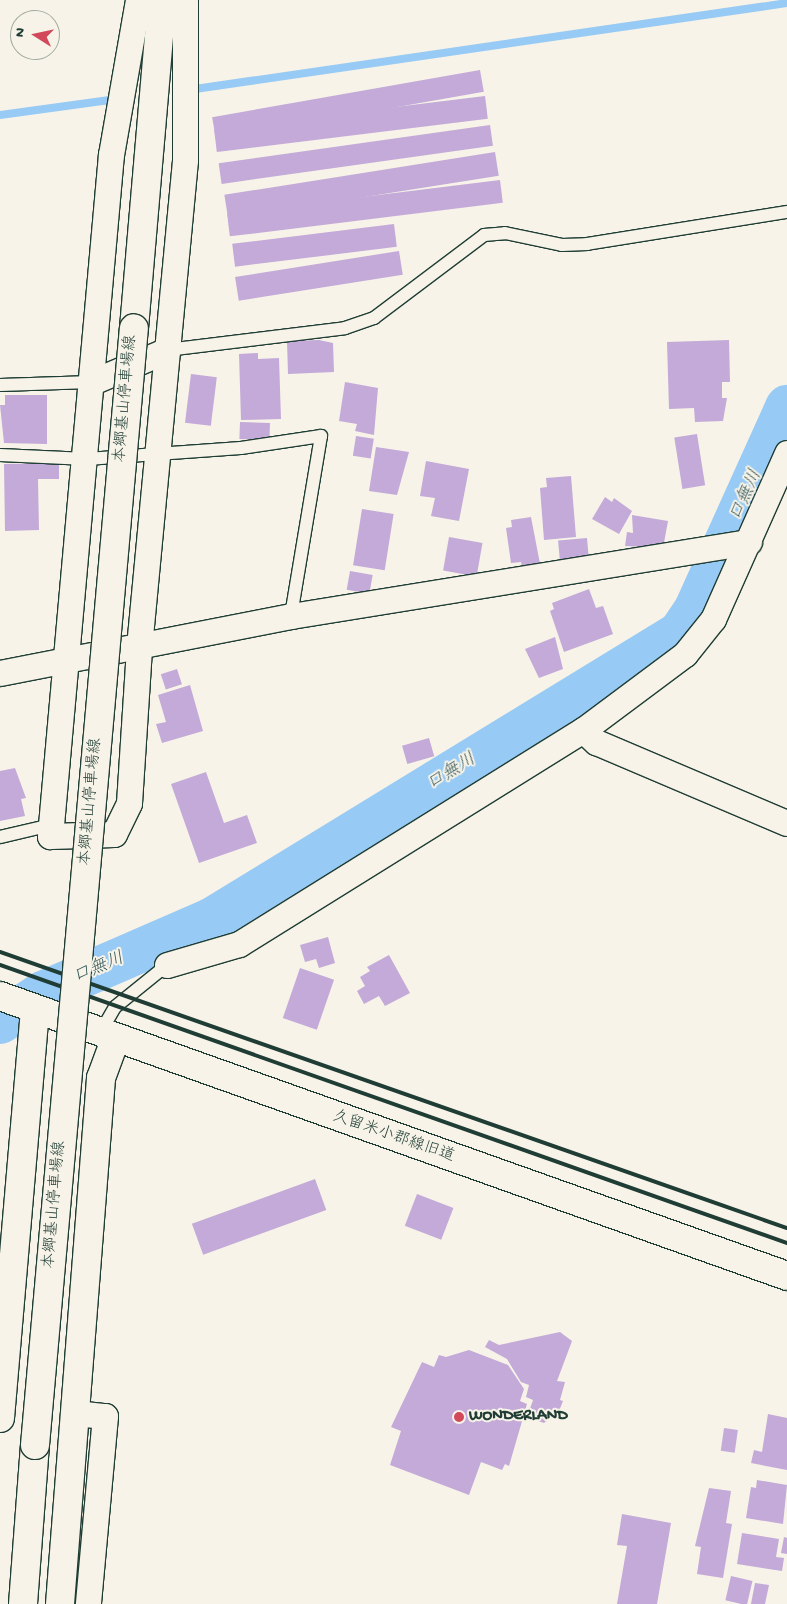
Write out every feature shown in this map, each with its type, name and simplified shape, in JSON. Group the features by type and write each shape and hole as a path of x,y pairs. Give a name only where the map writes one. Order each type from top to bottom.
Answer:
{"main road":[{"name":"本郷基山停車場線","path":"23,1604 35,1445 162,0"},
{"name":"久留米小郡線旧道","path":"0,996 787,1276"},
{"path":"0,1410 35,1009"},
{"path":"60,1604 102,1078 108,1036"}],"street":[{"path":"138,0 111,154 87,459 50,836 114,834 129,803 139,647 185,160 185,0"},
{"path":"92,382 167,350"},
{"path":"168,965 239,944 583,730 686,654 713,619 749,542 787,453"},
{"path":"0,673 66,662 291,616 749,542"},
{"path":"583,730 596,742 787,823"},
{"path":"75,1413 105,1416 88,1604"}],"lane":[{"path":"167,350 345,328 374,318 484,235 505,232 562,245 587,244 787,212"},
{"path":"0,385 92,382"},
{"path":"0,456 87,459 241,448 322,436 291,616"},
{"path":"0,837 51,825"},
{"path":"108,1036 115,1007 168,965"}],"building":[{"path":"480,70 484,92 216,139 212,117"},
{"path":"485,96 488,119 217,152 214,129"},
{"path":"490,125 493,146 222,184 219,163"},
{"path":"495,152 499,176 228,219 224,195"},
{"path":"500,180 503,203 230,236 227,214"},
{"path":"394,224 397,247 235,267 232,244"},
{"path":"399,251 403,275 239,301 235,277"},
{"path":"319,340 333,343 334,372 288,374 287,341"},
{"path":"729,340 730,382 722,382 722,398 727,398 723,421 695,422 694,408 669,409 667,342"},
{"path":"258,353 258,359 279,358 281,419 241,420 239,354"},
{"path":"191,374 217,377 211,426 185,423"},
{"path":"345,382 378,388 374,435 355,431 357,424 339,421"},
{"path":"5,395 47,395 47,444 4,443 0,405 5,405"},
{"path":"240,422 270,423 269,440 239,439"},
{"path":"697,434 705,485 682,489 674,438"},
{"path":"356,436 374,439 371,459 353,456"},
{"path":"376,447 409,452 397,495 369,491"},
{"path":"426,461 469,469 459,521 431,516 435,498 420,496"},
{"path":"59,463 59,479 38,479 39,530 5,531 4,464"},
{"path":"571,476 576,537 544,540 540,488 547,487 546,478"},
{"path":"605,497 612,502 614,498 632,511 619,534 592,519"},
{"path":"362,509 394,514 385,570 353,565"},
{"path":"632,515 668,521 663,548 625,546 627,532 633,533"},
{"path":"531,517 541,569 523,571 521,562 511,563 506,528 512,527 511,520"},
{"path":"449,537 482,543 477,576 443,570"},
{"path":"587,538 589,561 560,563 558,541"},
{"path":"350,571 373,575 369,594 347,590"},
{"path":"589,589 596,608 603,606 613,634 564,652 550,611 554,609 552,603"},
{"path":"555,637 563,669 539,678 525,649"},
{"path":"177,669 182,684 166,689 161,674"},
{"path":"190,685 203,731 162,743 156,724 166,722 158,695"},
{"path":"429,738 434,756 407,764 402,746"},
{"path":"15,768 26,798 21,799 25,816 0,821 0,771"},
{"path":"206,772 224,823 247,815 257,843 199,863 171,784"},
{"path":"328,937 335,963 319,968 316,959 305,962 300,945"},
{"path":"389,955 410,993 385,1006 379,996 364,1004 357,991 365,986 360,977 370,971 367,967"},
{"path":"300,968 334,980 317,1030 283,1018"},
{"path":"315,1179 326,1210 203,1255 192,1224"},
{"path":"417,1194 453,1208 441,1240 405,1226"},
{"path":"560,1332 572,1341 557,1381 565,1382 560,1400 563,1401 559,1411 544,1423 527,1417 533,1400 526,1397 529,1385 521,1382 507,1359 485,1347 489,1340 499,1345"},
{"name":"WONDERLAND","path":"469,1350 508,1365 524,1389 520,1401 527,1404 509,1466 505,1464 502,1470 481,1462 469,1495 390,1465 401,1431 391,1427 422,1362 434,1367 439,1355 446,1357"},
{"path":"768,1414 787,1418 787,1470 751,1463 754,1450 762,1452"},
{"path":"724,1428 738,1430 735,1453 721,1451"},
{"path":"757,1480 787,1485 783,1524 746,1518 751,1487 756,1488"},
{"path":"709,1488 731,1491 726,1523 732,1524 723,1578 697,1574 701,1547 695,1546"},
{"path":"622,1514 671,1523 657,1604 617,1604 627,1546 617,1545"},
{"path":"742,1533 779,1539 776,1557 784,1558 782,1571 737,1564"},
{"path":"784,1537 787,1538 787,1554 781,1553"},
{"path":"731,1576 752,1581 747,1604 725,1600"},
{"path":"755,1583 769,1585 765,1604 751,1604"}],"waterway":[{"path":"188,90 787,3"},
{"path":"0,115 117,99"},
{"name":"口無川","path":"0,1022 43,993 211,920 680,633 696,609 787,407"}],"railway":[{"path":"0,952 787,1228"},
{"path":"0,965 787,1243"}],"place":[{"name":"WONDERLAND","path":"459,1417"}]}
